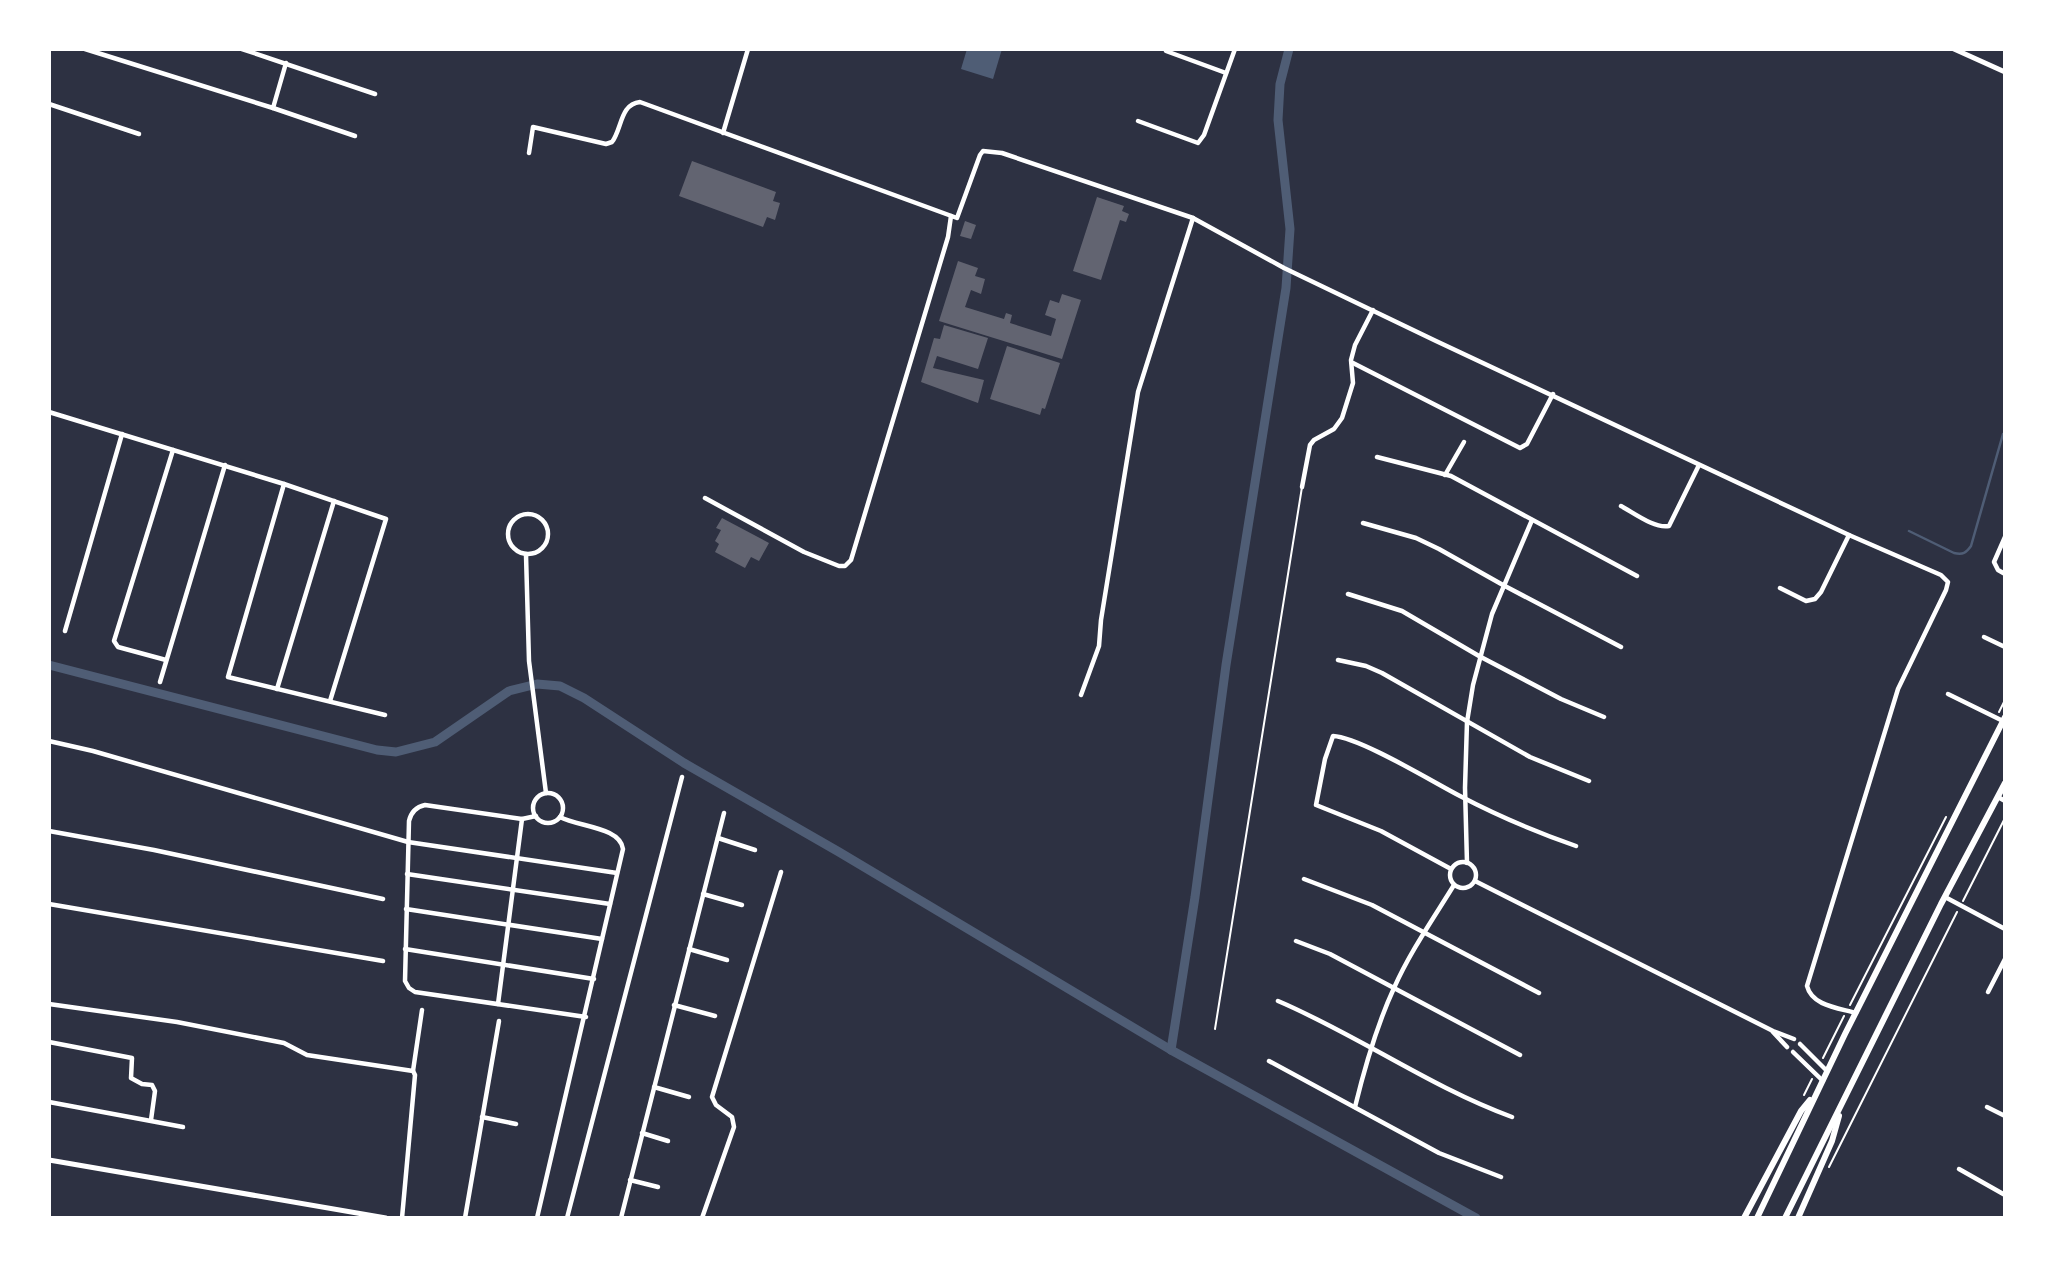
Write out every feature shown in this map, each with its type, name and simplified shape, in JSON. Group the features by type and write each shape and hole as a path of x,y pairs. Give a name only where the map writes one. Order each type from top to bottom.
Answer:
{"main road":[{"path":"1757,1218 2001,719"},
{"path":"1785,1218 2005,783"},
{"path":"1744,1218 1801,1111 1818,1090"},
{"path":"1798,1218 1832,1141 1843,1101"}],"street":[{"path":"85,49 355,136"},
{"path":"242,49 375,94"},
{"path":"723,133 748,49"},
{"path":"1138,121 1198,143 1204,135 1235,49"},
{"path":"1954,49 2005,72"},
{"path":"1166,51 1226,73"},
{"path":"273,108 286,63"},
{"path":"529,153 533,127 606,144 612,142 624,112 629,105 640,102 957,218 980,155 988,150 1193,218 1284,268 1849,535 1941,575 1948,585 1898,689 1807,986 1811,996 1817,1001 1856,1013"},
{"path":"49,104 139,134"},
{"path":"705,498 804,552 845,566 850,560 948,237 951,216"},
{"path":"1081,695 1099,646 1138,392 1193,218"},
{"path":"1302,487 1310,445 1334,429 1342,418 1353,383 1351,360 1355,345 1373,310"},
{"path":"1353,363 1520,448 1527,444 1553,394"},
{"path":"49,412 284,484 386,519 330,701"},
{"path":"65,631 122,434"},
{"path":"1446,475 1464,442"},
{"path":"166,660 118,647 114,641 173,450"},
{"path":"1377,457 1446,475 1479,490 1637,576"},
{"path":"1621,506 1658,525 1670,526 1699,464"},
{"path":"160,682 225,466"},
{"path":"284,484 228,677 385,715"},
{"path":"277,689 334,501"},
{"path":"530,513 547,525 548,536 542,549 526,555 513,549 507,533 516,516 530,513"},
{"path":"1467,863 1464,798 1467,722 1479,656 1503,585 1532,520"},
{"path":"1363,523 1416,538 1439,549 1621,647"},
{"path":"1780,587 1806,601 1815,599 1849,535"},
{"path":"2005,537 1995,556 1994,566 2005,574"},
{"path":"526,555 529,661 546,793"},
{"path":"1348,594 1402,611 1479,656 1561,699 1604,717"},
{"path":"1984,637 2005,647"},
{"path":"1338,660 1366,666 1382,673 1530,757 1590,781"},
{"path":"1948,694 2001,719"},
{"path":"1451,869 1381,831 1316,805 1330,740 1335,736 1372,750 1529,829 1576,846"},
{"path":"49,741 93,751 408,842 617,873"},
{"path":"567,1218 682,777"},
{"path":"536,816 534,802 540,795 554,794 561,801 563,810 560,817 549,823 536,816 522,820 422,806 410,815 405,983 413,991 586,1017"},
{"path":"1997,797 2005,801"},
{"path":"621,1218 724,813"},
{"path":"537,1218 586,1017 623,847 617,836 573,824 560,817"},
{"path":"498,1004 522,820"},
{"path":"49,831 154,850 383,899"},
{"path":"718,838 755,850"},
{"path":"1460,862 1467,863 1476,870 1475,881 1466,888 1454,885 1450,876 1451,869 1460,862"},
{"path":"702,1218 734,1127 732,1117 716,1105 712,1097 781,872"},
{"path":"407,874 610,904"},
{"path":"1304,879 1372,905 1539,993"},
{"path":"1475,881 1773,1031 1794,1039"},
{"path":"1355,1107 1370,1047 1394,987 1454,885"},
{"path":"703,894 742,905"},
{"path":"1945,897 2005,929"},
{"path":"49,904 383,961"},
{"path":"406,909 603,939"},
{"path":"1296,941 1330,954 1520,1055"},
{"path":"405,949 594,979"},
{"path":"689,950 727,960"},
{"path":"1988,992 2005,959"},
{"path":"1278,1001 1311,1015 1481,1106 1512,1117"},
{"path":"49,1004 177,1022 284,1043 307,1055 413,1071"},
{"path":"674,1005 715,1016"},
{"path":"402,1218 415,1075 413,1071 422,1010"},
{"path":"465,1218 499,1021"},
{"path":"1773,1031 1787,1047"},
{"path":"49,1042 132,1058 131,1078 152,1086 155,1091 151,1120"},
{"path":"1800,1044 1827,1071"},
{"path":"1793,1052 1823,1081"},
{"path":"1801,1061 1808,1052"},
{"path":"1269,1062 1439,1153 1502,1177"},
{"path":"654,1087 689,1097"},
{"path":"49,1102 183,1127"},
{"path":"1987,1107 2005,1116"},
{"path":"482,1117 516,1124"},
{"path":"642,1133 668,1141"},
{"path":"49,1160 386,1218"},
{"path":"1959,1169 2005,1195"},
{"path":"630,1180 658,1187"}],"lane":[{"path":"1215,1029 1302,487"}],"path":[{"path":"2001,719 2005,700"},
{"path":"1820,1064 1947,814"},
{"path":"1828,1170 2005,818"},
{"path":"1803,1096 1815,1074"}],"water":[{"path":"967,49 1002,49 993,79 961,69"}],"building":[{"path":"692,161 776,192 773,201 780,203 775,220 767,217 763,227 679,196"},
{"path":"1097,197 1124,206 1122,211 1129,214 1126,222 1120,220 1101,280 1073,271"},
{"path":"965,221 976,225 971,239 960,236"},
{"path":"958,261 978,268 975,276 985,279 981,294 971,290 965,307 1004,319 1006,313 1012,315 1010,323 1051,336 1056,319 1045,315 1050,300 1059,303 1062,294 1081,300 1062,359 939,321"},
{"path":"944,325 988,338 978,369 937,356 933,368 984,380 978,403 921,382 934,338 940,339"},
{"path":"1007,346 1060,363 1045,409 1042,408 1040,415 990,399"},
{"path":"722,518 769,543 759,561 751,557 745,568 715,552 719,544 715,541 721,530 716,528"}],"waterway":[{"path":"1171,1050 1195,897 1226,665 1286,288 1290,229 1278,120 1280,84 1289,49"},
{"path":"1909,531 1954,553 1962,554 1968,550 2003,434"},
{"path":"49,665 377,750 396,752 435,742 509,691 537,684 560,686 584,698 684,763 1171,1050 1476,1218"}]}
